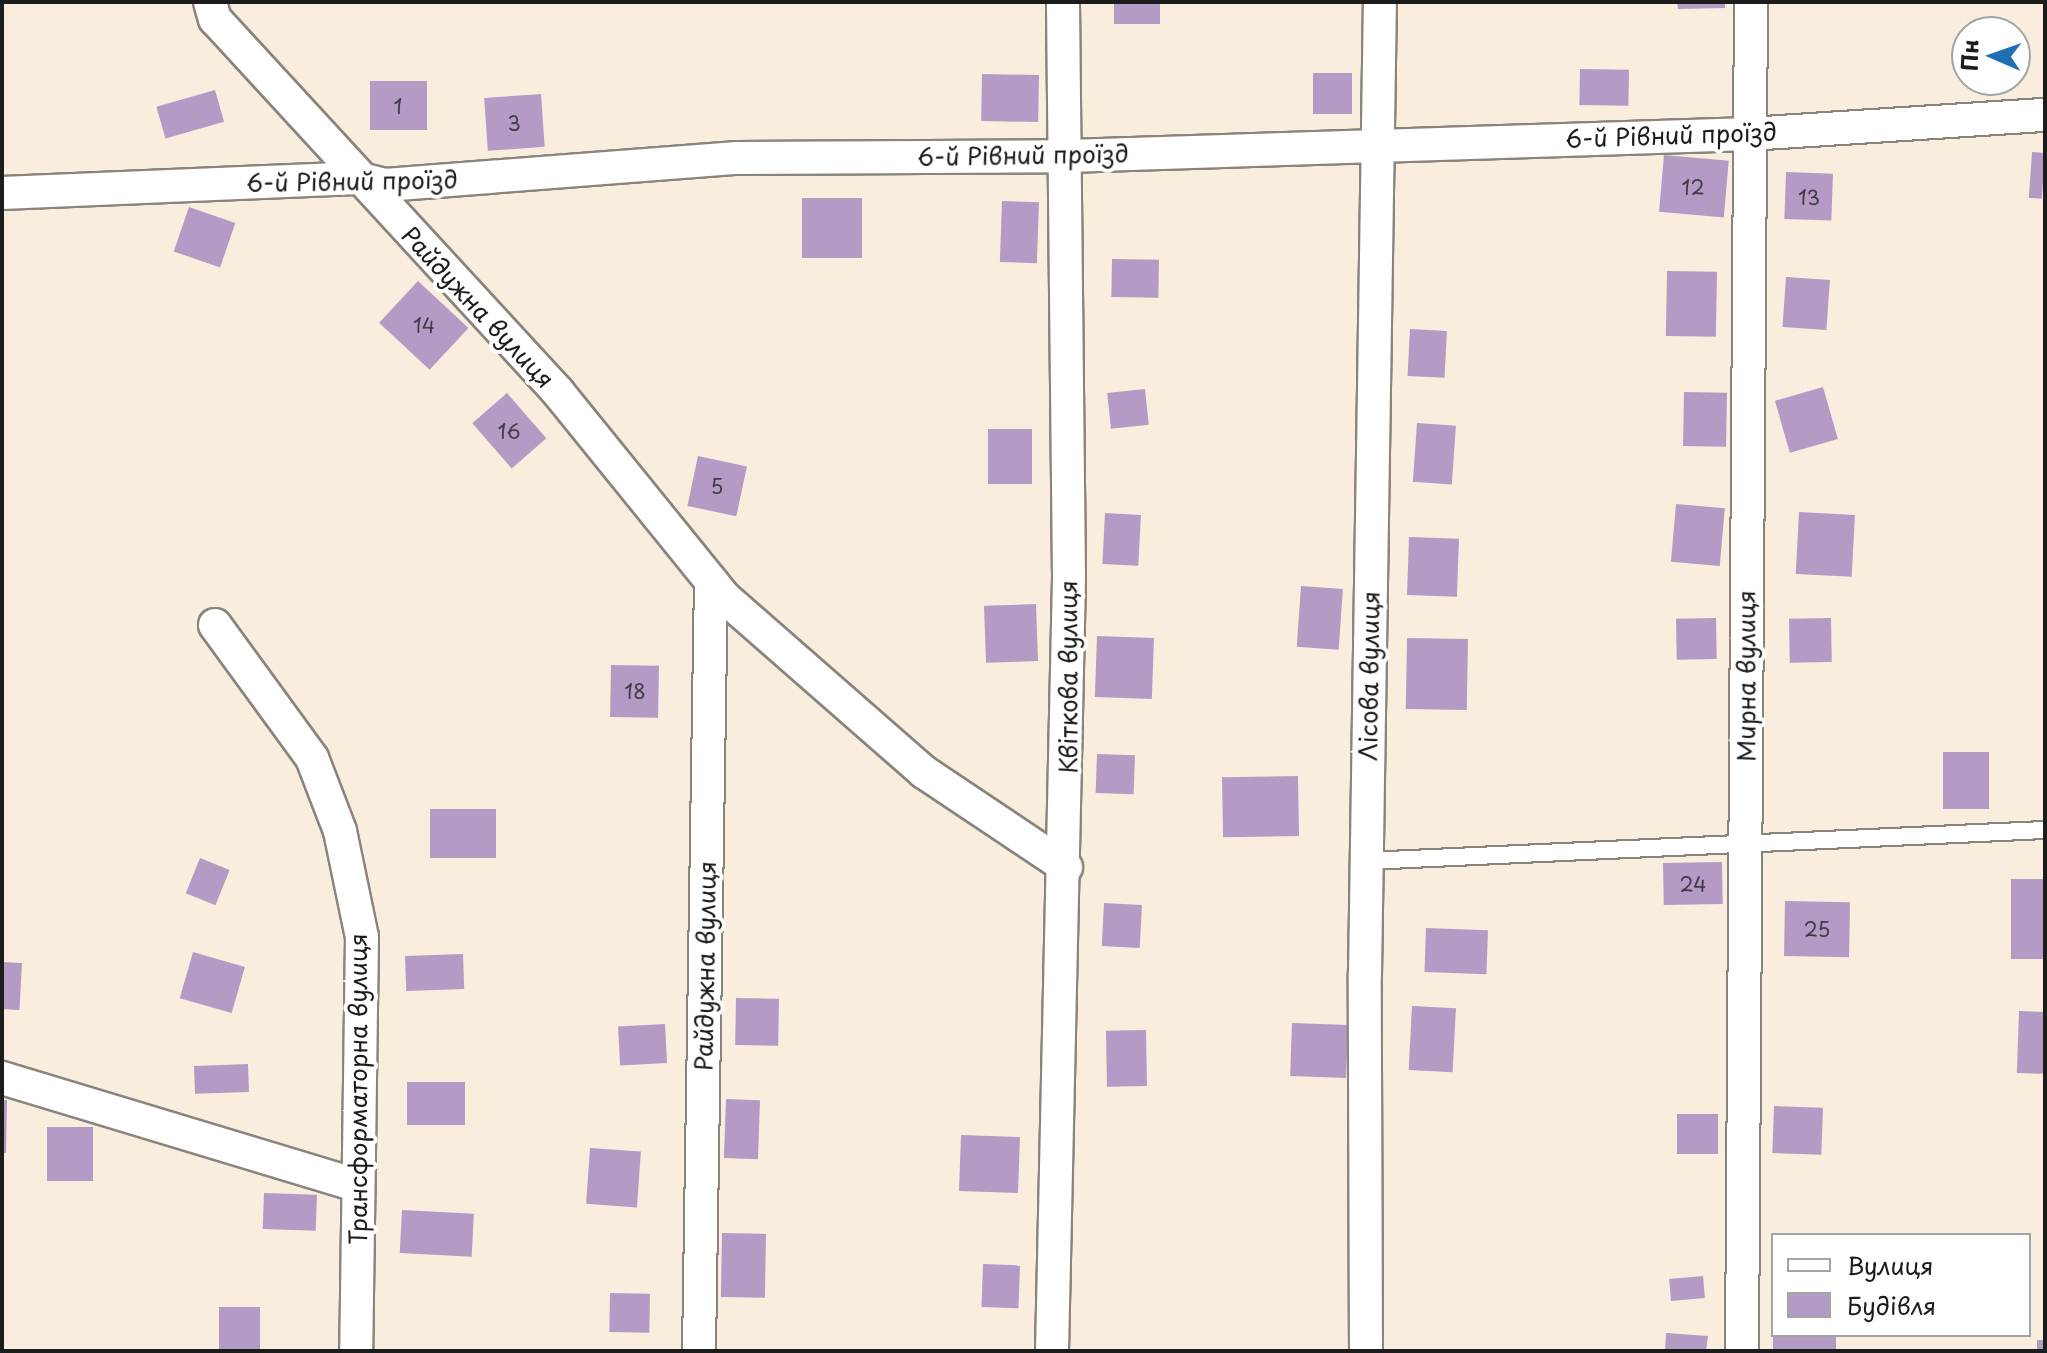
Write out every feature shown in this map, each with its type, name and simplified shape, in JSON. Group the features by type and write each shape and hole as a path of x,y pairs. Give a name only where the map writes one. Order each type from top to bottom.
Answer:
{"street":[{"name":"Райдужна вулиця","path":"210,2 215,19 357,178 558,392 711,581 924,772 1066,867"},
{"name":"Квіткова вулиця","path":"1052,1351 1066,867 1068,156 1063,2"},
{"name":"Лісова вулиця","path":"1366,1351 1367,861 1380,2"},
{"name":"Мирна вулиця","path":"1742,1351 1751,2"},
{"name":"6-й Рівний проїзд","path":"2,193 357,178 385,185 737,158 1068,156 1377,143 1749,134 2045,115"},
{"name":"Райдужна вулиця","path":"699,1351 711,581"},
{"name":"Трансформаторна вулиця","path":"215,625 312,758 340,831 362,937 356,1351"},
{"path":"2,1078 357,1185"}],"lane":[{"path":"1367,861 2045,830"}],"building":[{"path":"1114,2 1160,2 1160,24 1114,24"},
{"path":"1677,2 1725,2 1725,8 1678,9"},
{"path":"1580,69 1629,70 1628,106 1579,105"},
{"path":"1313,73 1352,73 1352,114 1313,114"},
{"path":"982,74 1039,75 1038,122 981,121"},
{"path":"370,81 427,81 427,130 370,130"},
{"path":"215,90 224,122 165,139 156,107"},
{"path":"541,94 545,147 488,151 484,98"},
{"path":"2032,152 2045,153 2042,199 2029,198"},
{"path":"1664,155 1729,161 1724,217 1659,212"},
{"path":"1786,172 1833,174 1831,221 1784,219"},
{"path":"802,198 862,198 862,258 802,258"},
{"path":"1002,201 1039,202 1037,263 1000,262"},
{"path":"189,207 235,223 220,267 174,251"},
{"path":"1112,259 1159,260 1158,298 1111,297"},
{"path":"1667,271 1717,272 1716,337 1666,336"},
{"path":"1786,277 1830,280 1826,330 1783,327"},
{"path":"418,281 468,328 430,370 379,323"},
{"path":"1410,329 1447,331 1444,378 1408,376"},
{"path":"1823,387 1838,439 1790,453 1775,401"},
{"path":"1145,389 1149,425 1111,429 1107,393"},
{"path":"1684,392 1727,393 1726,447 1683,446"},
{"path":"507,393 546,438 512,468 472,423"},
{"path":"1417,423 1456,426 1452,485 1413,482"},
{"path":"988,429 1032,429 1032,484 988,484"},
{"path":"698,456 747,466 736,516 687,506"},
{"path":"1676,504 1725,508 1720,566 1671,562"},
{"path":"1799,512 1855,515 1852,577 1796,574"},
{"path":"1105,513 1141,515 1138,566 1102,564"},
{"path":"1409,537 1459,539 1457,597 1407,595"},
{"path":"1301,586 1343,589 1339,650 1297,647"},
{"path":"1036,604 1038,661 986,663 984,606"},
{"path":"1716,618 1717,659 1677,660 1676,619"},
{"path":"1831,618 1832,662 1790,663 1789,619"},
{"path":"1097,636 1154,638 1152,699 1095,697"},
{"path":"1407,638 1468,639 1467,710 1406,709"},
{"path":"611,665 659,666 658,718 610,717"},
{"path":"1943,752 1989,752 1989,809 1943,809"},
{"path":"1097,754 1135,755 1134,794 1096,793"},
{"path":"1298,776 1299,836 1223,837 1222,777"},
{"path":"430,809 496,809 496,858 430,858"},
{"path":"200,858 230,870 215,905 186,893"},
{"path":"1722,862 1723,904 1664,905 1663,863"},
{"path":"2011,879 2045,879 2045,959 2011,959"},
{"path":"1785,901 1850,902 1849,957 1784,956"},
{"path":"1104,903 1142,905 1140,948 1102,946"},
{"path":"1426,928 1488,930 1486,974 1424,972"},
{"path":"193,952 245,967 232,1013 180,998"},
{"path":"463,954 464,989 406,991 405,956"},
{"path":"2,962 22,963 20,1010 2,1009"},
{"path":"736,998 779,999 778,1046 735,1045"},
{"path":"1412,1006 1456,1008 1453,1072 1409,1070"},
{"path":"2019,1011 2045,1012 2043,1074 2017,1073"},
{"path":"1292,1023 1348,1025 1346,1078 1290,1076"},
{"path":"665,1024 667,1063 620,1065 618,1026"},
{"path":"1146,1030 1147,1086 1107,1087 1106,1031"},
{"path":"248,1064 249,1092 195,1094 194,1066"},
{"path":"407,1082 465,1082 465,1125 407,1125"},
{"path":"726,1099 760,1100 758,1159 724,1158"},
{"path":"2,1100 7,1100 6,1153 2,1153"},
{"path":"1774,1106 1823,1108 1821,1155 1772,1153"},
{"path":"1677,1114 1718,1114 1718,1154 1677,1154"},
{"path":"47,1127 93,1127 93,1181 47,1181"},
{"path":"961,1135 1020,1137 1018,1193 959,1191"},
{"path":"590,1148 641,1152 637,1207 586,1204"},
{"path":"264,1193 317,1195 316,1231 263,1229"},
{"path":"402,1210 474,1214 472,1257 400,1253"},
{"path":"722,1233 766,1234 765,1298 721,1297"},
{"path":"983,1264 1020,1265 1018,1308 981,1307"},
{"path":"1703,1276 1705,1298 1671,1301 1669,1279"},
{"path":"610,1293 650,1294 649,1333 609,1332"},
{"path":"219,1307 260,1307 260,1351 219,1351"},
{"path":"1666,1333 1708,1336 1706,1351 1665,1351"},
{"path":"1773,1337 1836,1337 1836,1351 1773,1351"},
{"path":"2037,1340 2045,1340 2045,1351 2037,1351"}]}
